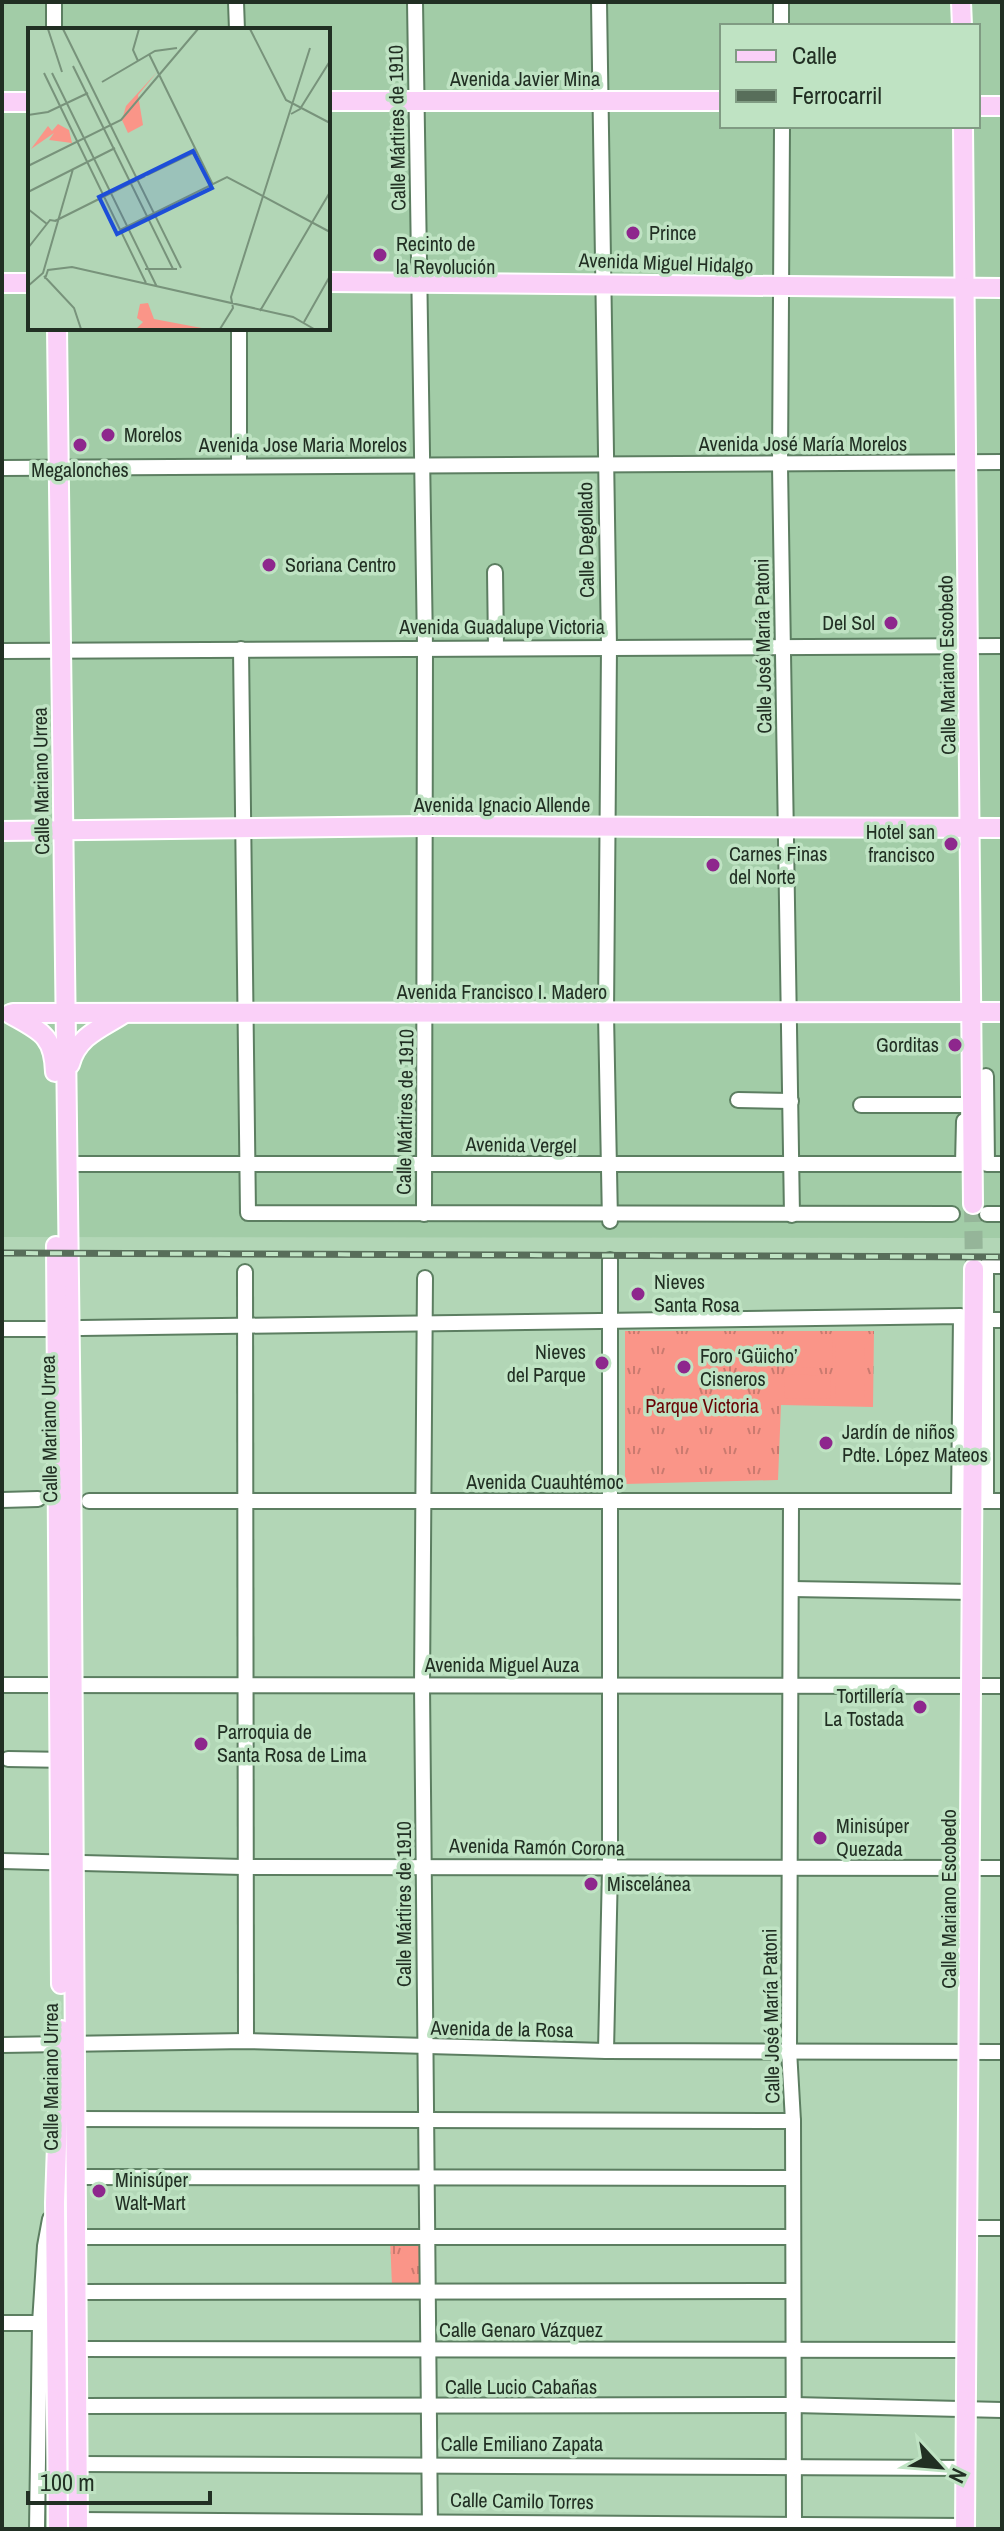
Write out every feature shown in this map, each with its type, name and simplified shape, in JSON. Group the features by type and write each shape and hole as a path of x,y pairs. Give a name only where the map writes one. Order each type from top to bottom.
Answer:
{"main road":[{"path":"961,2 962,24"},
{"name":"Avenida Javier Mina","path":"330,101 720,101"},
{"path":"2,102 28,102"},
{"path":"980,106 1002,106"},
{"name":"Calle Mariano Escobedo","path":"963,128 971,829 968,1012 987,1211"},
{"name":"Avenida Miguel Hidalgo","path":"330,282 602,282 778,288 1002,288"},
{"path":"2,283 28,283"},
{"name":"Calle Mariano Urrea","path":"57,330 67,1074 65,1685"},
{"name":"Avenida Ignacio Allende","path":"2,831 425,826 1002,828"},
{"name":"Avenida Francisco I. Madero","path":"6,1014 246,1011 426,1015 1002,1012"},
{"path":"67,1074 73,1053 84,1038 127,1012"},
{"name":"Calle Mariano Urrea","path":"6,1014 37,1029 55,1049 66,1760 67,2042 55,2203 58,2529"},
{"name":"Calle Mariano Escobedo","path":"965,2528 973,1501 980,1268"},
{"name":"Calle Mariano Urrea","path":"67,2042 74,2119 78,2525"}],"street":[{"path":"54,2 54,28"},
{"path":"236,2 237,28"},
{"name":"Calle Mártires de 1910","path":"415,2 425,647 424,1214"},
{"name":"Calle Degollado","path":"599,2 609,647 606,1014 610,1218"},
{"path":"781,2 781,24"},
{"name":"Calle José María Patoni","path":"782,128 778,288 792,1215"},
{"path":"239,330 239,466"},
{"name":"Avenida José María Morelos","path":"604,463 780,466 1002,462"},
{"name":"Avenida Jose Maria Morelos","path":"2,468 604,463"},
{"path":"495,572 496,647"},
{"name":"Avenida Guadalupe Victoria","path":"2,651 1002,646"},
{"path":"241,649 248,1213 610,1218 952,1214"},
{"path":"861,1105 964,1105 968,1012"},
{"path":"986,1076 995,1164"},
{"path":"738,1100 791,1101"},
{"name":"Avenida Vergel","path":"78,1164 426,1163 609,1167 963,1164 964,1105"},
{"path":"606,2051 610,1868 610,1260"},
{"path":"973,1501 986,1320 980,1268 1002,1266"},
{"path":"245,1272 247,1501 243,1867 246,2041"},
{"name":"Calle Mártires de 1910","path":"425,1278 422,1685 430,2524"},
{"path":"81,1328 961,1316 973,1501"},
{"path":"986,1320 1002,1320"},
{"path":"2,1329 47,1329"},
{"path":"2,1500 38,1499"},
{"name":"Avenida Cuauhtémoc","path":"89,1501 1002,1501"},
{"name":"Calle José María Patoni","path":"791,1502 789,2050 793,2121 794,2526"},
{"path":"791,1589 972,1592"},
{"name":"Avenida Miguel Auza","path":"2,1685 1002,1686"},
{"path":"8,1759 66,1760"},
{"name":"Avenida Ramón Corona","path":"2,1861 243,1867 1002,1868"},
{"name":"Avenida de la Rosa","path":"2,2045 246,2041 606,2051 1002,2052"},
{"path":"74,2119 793,2121"},
{"path":"74,2177 793,2178"},
{"path":"37,2529 40,2323 45,2246 55,2203"},
{"path":"969,2228 1002,2228"},
{"path":"74,2237 793,2237"},
{"path":"74,2292 793,2291"},
{"path":"2,2323 40,2323"},
{"name":"Calle Genaro Vázquez","path":"74,2349 968,2350"},
{"name":"Calle Lucio Cabañas","path":"75,2406 429,2408 794,2405 1002,2410"},
{"name":"Calle Emiliano Zapata","path":"77,2464 794,2464 966,2468"},
{"name":"Calle Camilo Torres","path":"78,2525 965,2528"}],"shaded area":[{"path":"2,2 1002,2 1002,1238 2,1237"}],"green space":[{"name":"Parque Victoria","path":"625,1331 874,1331 873,1407 781,1405 778,1480 625,1484"},
{"path":"785,1340 833,1340 832,1368 785,1367"},
{"path":"836,1343 865,1343 864,1399 835,1399"},
{"path":"785,1374 831,1376 830,1399 784,1398"},
{"path":"425,2237 426,2287 392,2286 390,2238"}],"tunnel":[{"path":"973,1204 974,1269"}],"railway":[{"path":"2,1253 1002,1257"}],"place":[{"name":"Prince","path":"633,233"},
{"name":"Recinto de la Revolución","path":"380,255"},
{"name":"Morelos","path":"108,435"},
{"name":"Megalonches","path":"80,445"},
{"name":"Soriana Centro","path":"269,565"},
{"name":"Del Sol","path":"891,623"},
{"name":"Hotel san francisco","path":"951,844"},
{"name":"Carnes Finas del Norte","path":"713,865"},
{"name":"Gorditas","path":"955,1045"},
{"name":"Nieves Santa Rosa","path":"638,1294"},
{"name":"Nieves del Parque","path":"602,1363"},
{"name":"Foro ‘Güicho’ Cisneros","path":"684,1367"},
{"name":"Jardín de niños Pdte. López Mateos","path":"826,1443"},
{"name":"Tortillería La Tostada","path":"920,1707"},
{"name":"Parroquia de Santa Rosa de Lima","path":"201,1744"},
{"name":"Minisúper Quezada","path":"820,1838"},
{"name":"Miscelánea","path":"591,1884"},
{"name":"Minisúper Walt-Mart","path":"99,2191"}]}
